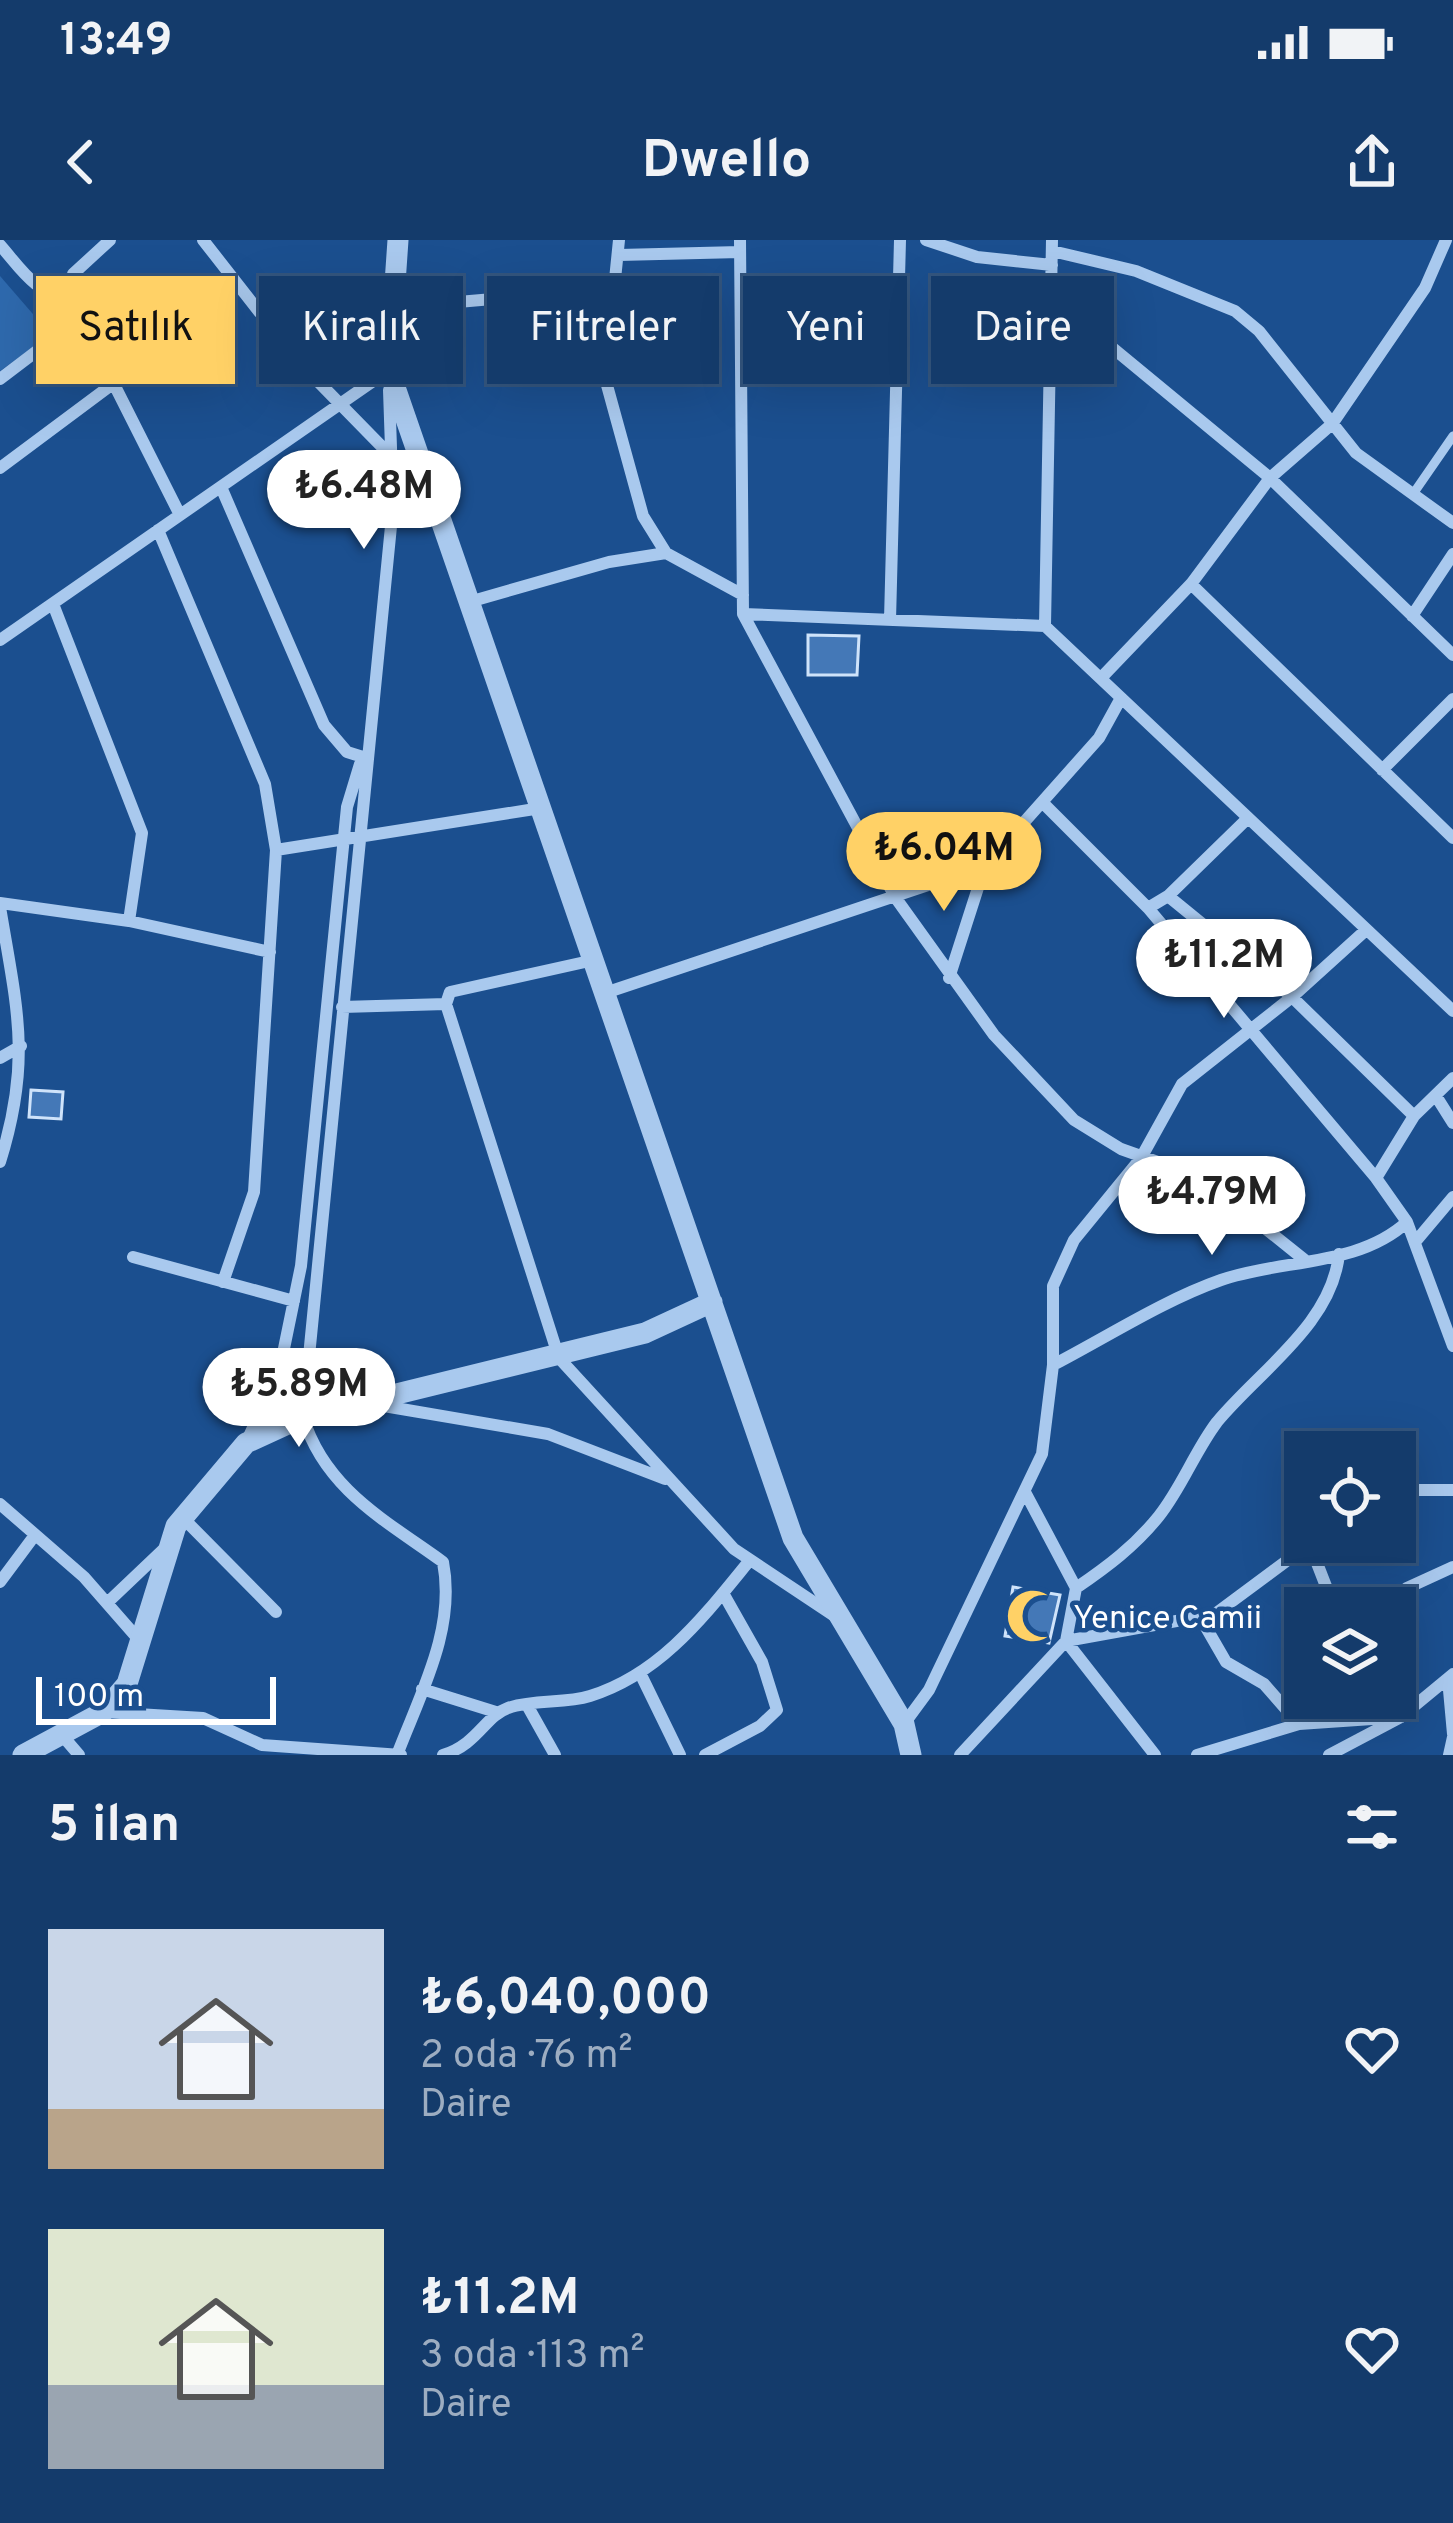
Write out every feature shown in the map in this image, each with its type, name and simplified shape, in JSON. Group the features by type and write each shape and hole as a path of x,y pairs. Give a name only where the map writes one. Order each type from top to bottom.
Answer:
{"street":[{"path":"73,276 110,240"},
{"path":"203,240 337,406 391,456"},
{"path":"890,620 900,240"},
{"path":"926,240 977,257 1052,252 1136,271 1235,311 1259,331 1356,453 1453,523"},
{"path":"1101,679 1191,584 1270,478 1332,424 1425,288 1446,240"},
{"path":"393,276 394,242"},
{"path":"0,244 36,287"},
{"path":"619,247 740,246 742,614 895,896 949,977 994,1035 1074,1120 1141,1158 1201,1182 1306,1261"},
{"path":"1114,350 1270,478 1453,655"},
{"path":"0,380 36,353"},
{"path":"0,468 113,384"},
{"path":"114,384 180,515"},
{"path":"0,640 368,384"},
{"path":"103,1712 203,1718 262,1744 400,1755 450,1598 443,1562 348,1492 314,1453 303,1417 393,506 388,384"},
{"path":"393,384 793,1538 904,1724 910,1755"},
{"path":"607,384 643,516 666,553 742,595"},
{"path":"1045,626 1049,384"},
{"path":"221,487 323,724 347,752 363,757"},
{"path":"158,530 266,784 276,850 254,1192 224,1282"},
{"path":"469,602 609,562 666,553"},
{"path":"1412,616 1453,554"},
{"path":"1191,584 1453,838"},
{"path":"53,604 142,832 130,921"},
{"path":"742,614 1045,626 1453,1011"},
{"path":"949,977 985,866 1099,738 1121,698"},
{"path":"1382,770 1453,699"},
{"path":"23,1755 103,1712 127,1684 183,1518 246,1443 280,1369 294,1301 344,842 370,734"},
{"path":"1042,803 1148,908 1376,1178 1416,1241 1453,1346"},
{"path":"276,850 541,808"},
{"path":"1148,908 1168,896 1248,818"},
{"path":"605,993 985,866"},
{"path":"1168,896 1292,997 1414,1116"},
{"path":"0,1162 19,1100 21,1046 6,980 0,905 130,921 269,952"},
{"path":"904,1724 929,1690 1042,1454 1053,1365 1054,1286 1074,1240 1141,1158 1182,1084 1249,1033 1366,930"},
{"path":"594,960 451,992 446,1004 559,1358 750,1560 843,1622"},
{"path":"342,1007 446,1004"},
{"path":"0,1058 21,1046"},
{"path":"1376,1178 1414,1116 1453,1078"},
{"path":"1436,1096 1453,1123"},
{"path":"1416,1241 1453,1197"},
{"path":"1053,1365 1221,1280 1339,1254 1392,1236 1407,1222"},
{"path":"1076,1588 1123,1555 1160,1514 1216,1424 1309,1323 1337,1273 1339,1254"},
{"path":"133,1257 294,1301"},
{"path":"246,1443 303,1417 559,1358 645,1333 712,1302"},
{"path":"365,1403 548,1434 673,1482"},
{"path":"1416,1490 1453,1490"},
{"path":"960,1755 1066,1641 1076,1588 1025,1492"},
{"path":"0,1504 107,1603 140,1641"},
{"path":"183,1518 276,1612"},
{"path":"0,1582 35,1534"},
{"path":"107,1603 172,1541"},
{"path":"442,1755 467,1748 499,1713 587,1697 641,1675 750,1560"},
{"path":"1066,1641 1215,1614 1284,1563"},
{"path":"1409,1587 1453,1567"},
{"path":"705,1755 760,1726 777,1711 762,1661 723,1593"},
{"path":"1199,1618 1226,1662 1264,1684 1299,1724"},
{"path":"1066,1641 1155,1755"},
{"path":"641,1675 680,1755"},
{"path":"1416,1706 1451,1677"},
{"path":"1448,1755 1453,1735 1451,1677"},
{"path":"422,1689 499,1713"},
{"path":"526,1705 555,1755"},
{"path":"1197,1755 1299,1724 1384,1719"},
{"path":"1329,1755 1399,1719"},
{"path":"61,1734 79,1755"}],"lane":[{"path":"1413,494 1453,436"}],"shaded area":[{"path":"0,276 36,318 36,345 0,371"}],"building":[{"path":"808,635 859,636 857,675 808,675"},
{"path":"31,1090 63,1092 61,1119 29,1117"},
{"name":"Yenice Camii","path":"1013,1587 1060,1595 1049,1643 1005,1636"}],"place":[{"name":"Yenice Camii","path":"1033,1616"}]}
